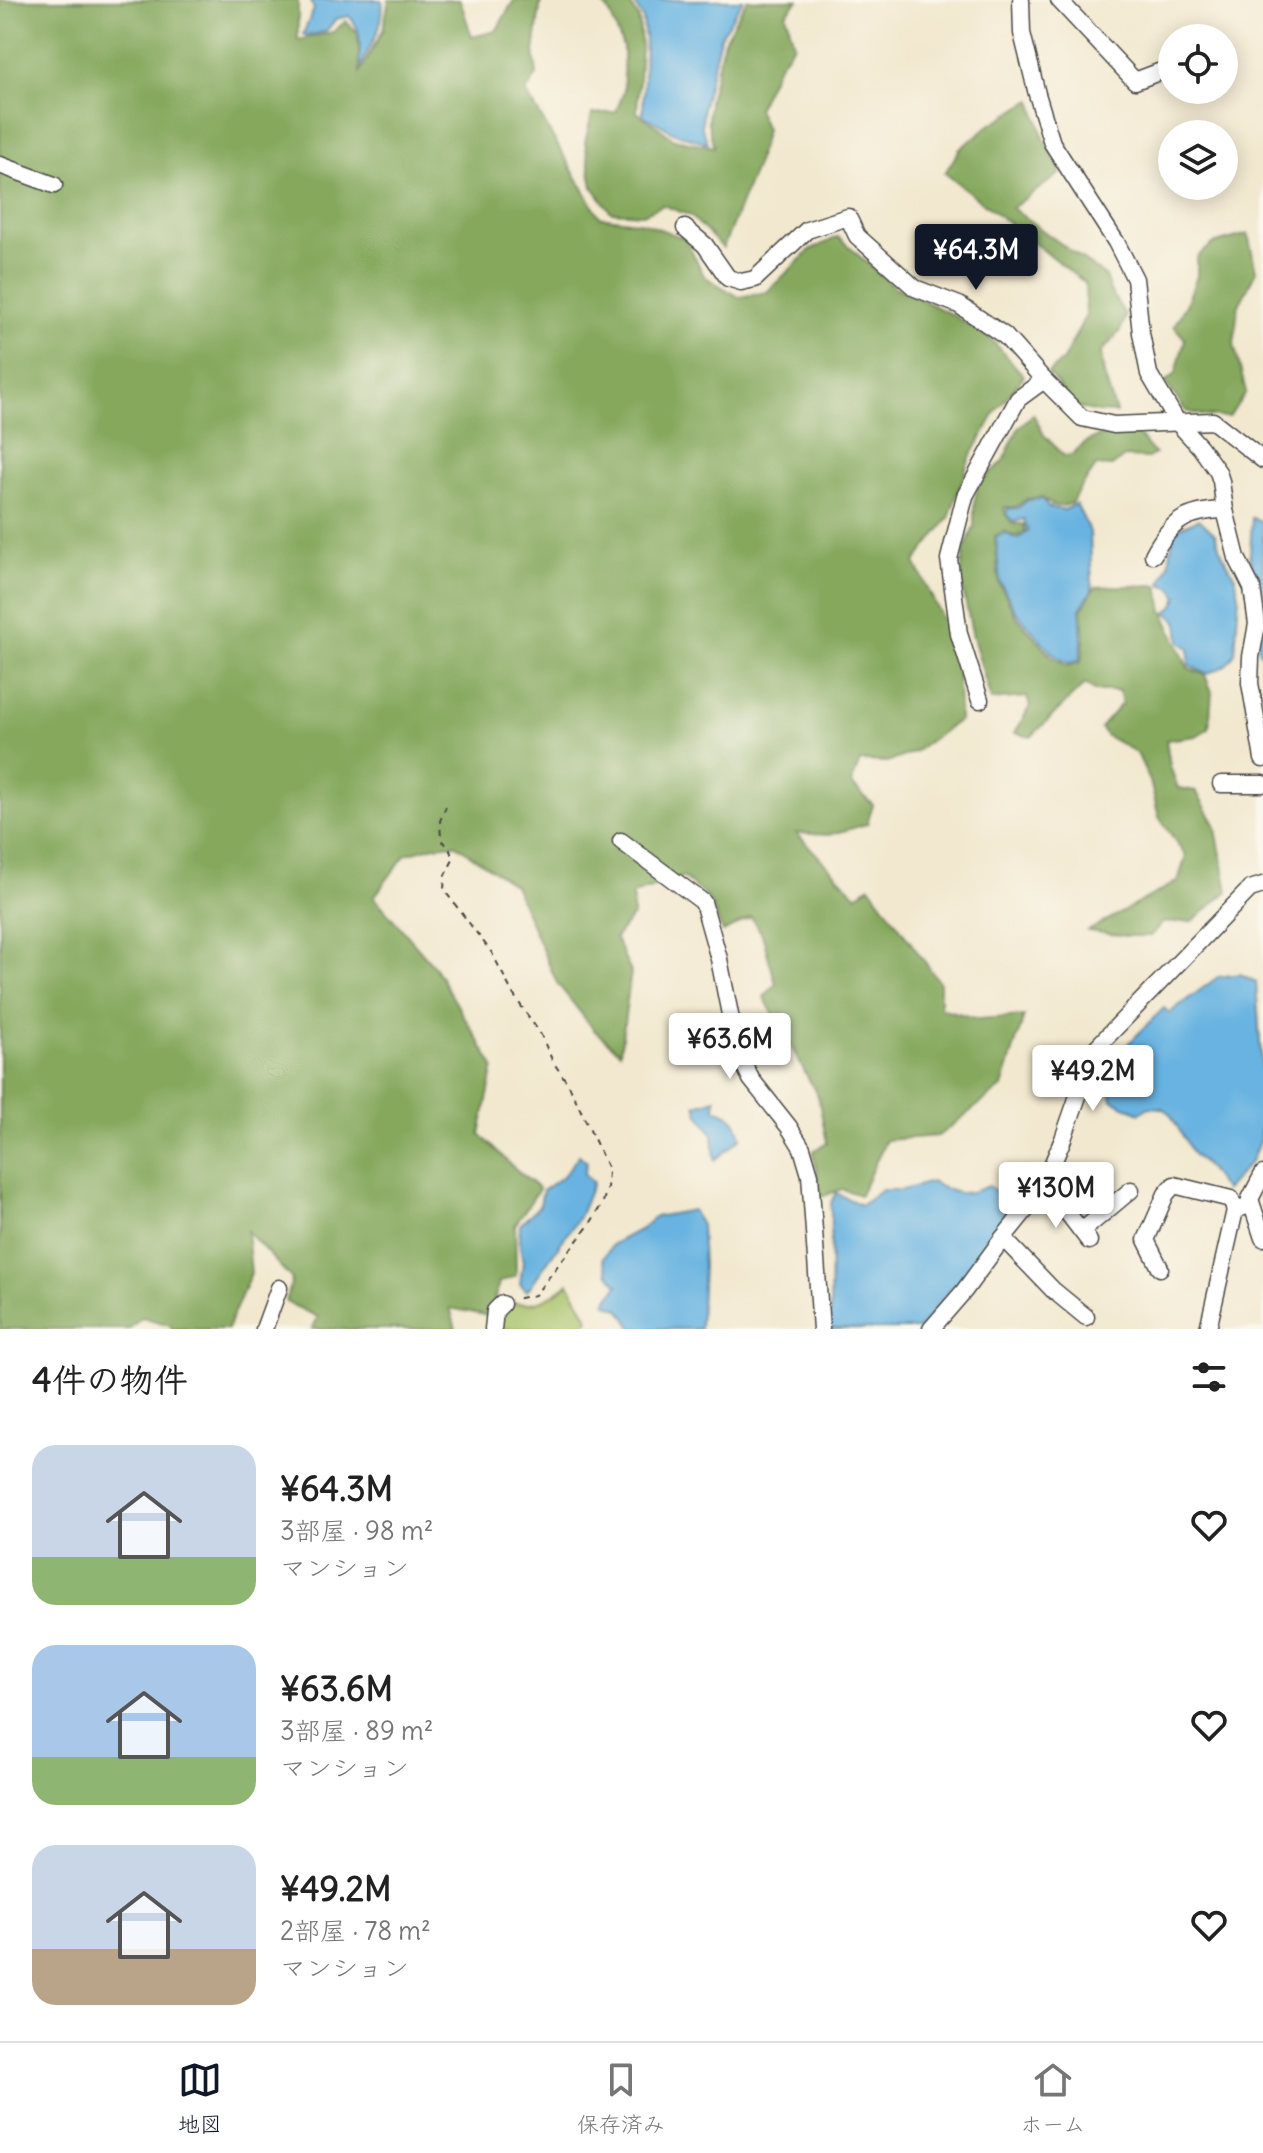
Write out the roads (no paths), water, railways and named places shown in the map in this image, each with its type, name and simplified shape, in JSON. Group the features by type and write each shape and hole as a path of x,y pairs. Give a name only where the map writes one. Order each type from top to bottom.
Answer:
{"street":[{"path":"1021,0 1022,33 1052,143 1116,242 1135,279 1149,374 1178,423 1218,472 1237,558 1252,588 1257,624 1250,683 1263,759"},
{"path":"1059,0 1135,81 1158,72"},
{"path":"0,165 54,185"},
{"path":"685,228 705,245 728,278 741,282 755,279 807,230 848,217 857,236 915,288 959,305 1005,336 1082,418 1114,425 1213,421 1263,460"},
{"path":"980,700 959,634 949,559 965,496 1018,399 1044,380"},
{"path":"1153,555 1177,521 1204,511 1225,510"},
{"path":"1221,784 1263,784"},
{"path":"621,841 703,902 719,959 737,1050 751,1079 802,1148 810,1175 821,1329"},
{"path":"931,1329 1041,1191 1094,1050 1250,889 1263,885"},
{"path":"1208,1329 1243,1208 1263,1174"},
{"path":"1160,1268 1146,1240 1166,1194 1174,1185 1231,1199 1243,1208 1263,1238"},
{"path":"1041,1191 1053,1194 1085,1236 1131,1190"},
{"path":"1003,1238 1053,1290 1086,1317"},
{"path":"264,1329 279,1288"},
{"path":"493,1329 495,1311 502,1304"}],"water":[{"path":"310,0 382,0 382,18 360,68 359,35 349,16 336,19 326,31 307,36 303,34 314,9"},
{"path":"633,0 743,0 720,37 703,106 702,128 708,143 675,133 643,115 645,40 643,19"},
{"path":"1043,499 1048,507 1064,510 1076,504 1090,532 1092,590 1080,609 1082,642 1079,661 1068,663 1054,655 1017,613 1000,582 996,538 1005,533 1017,539 1028,531 1024,519 1014,522 1007,515 1007,509 1018,508 1028,500"},
{"path":"1252,518 1263,522 1263,655 1259,652 1250,554"},
{"path":"1199,519 1215,534 1235,577 1239,595 1233,657 1220,669 1206,674 1189,665 1189,648 1180,642 1177,621 1166,613 1178,597 1171,587 1161,584 1169,564 1173,536 1180,527"},
{"path":"1240,974 1256,982 1262,1072 1260,1140 1251,1161 1225,1191 1193,1154 1169,1112 1149,1107 1140,1113 1112,1100 1109,1077 1112,1066 1125,1048 1164,1008 1169,1013 1218,977"},
{"path":"716,1099 715,1109 733,1119 741,1138 715,1160 713,1134 696,1105"},
{"path":"579,1155 587,1162 584,1174 593,1183 579,1217 527,1291 520,1284 523,1262 520,1225 540,1205 543,1190 563,1176"},
{"path":"931,1182 959,1193 989,1186 1017,1209 919,1329 830,1329 831,1203 836,1193 861,1205 882,1190 903,1190"},
{"path":"692,1210 701,1225 700,1329 633,1329 620,1309 605,1303 618,1285 608,1273 603,1258 613,1244 641,1229 655,1217"}]}
